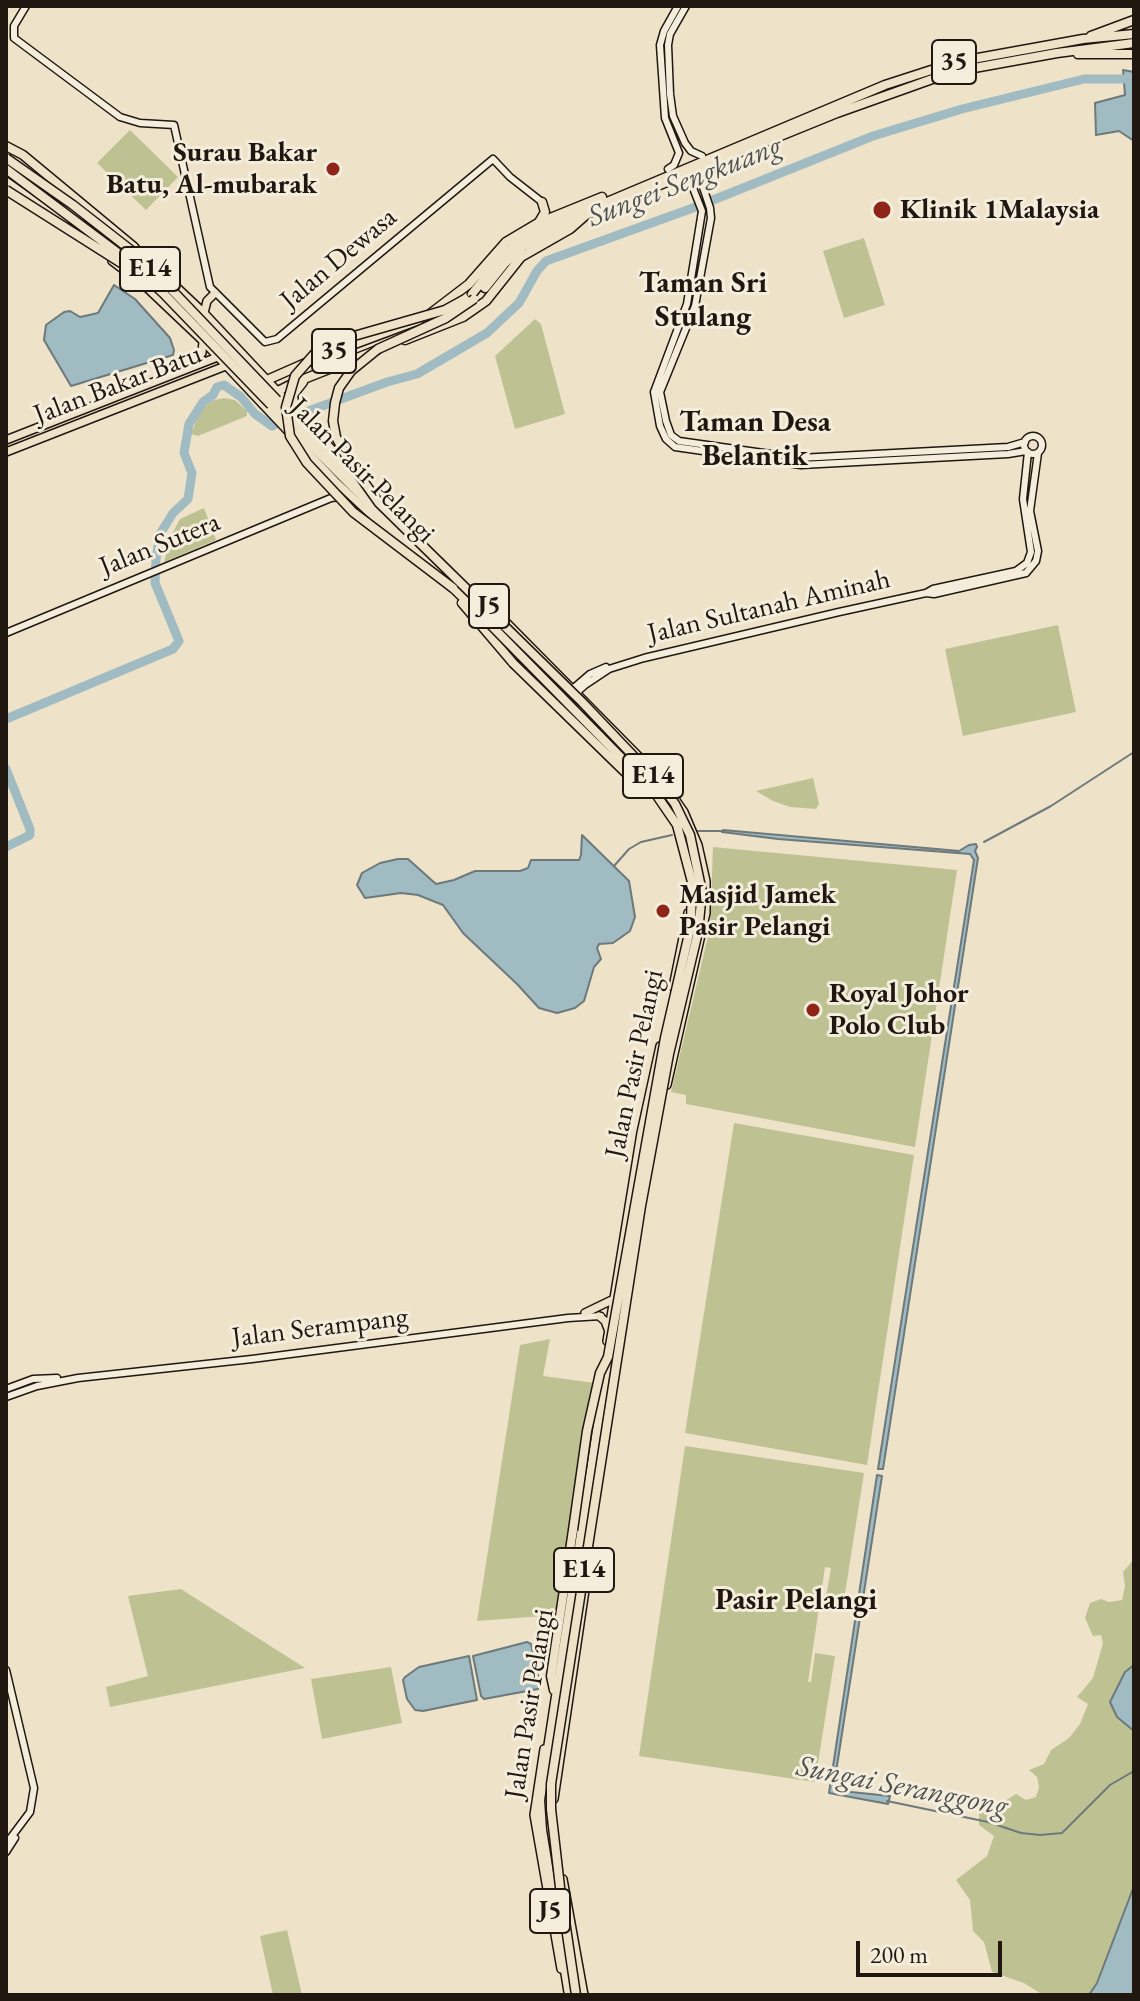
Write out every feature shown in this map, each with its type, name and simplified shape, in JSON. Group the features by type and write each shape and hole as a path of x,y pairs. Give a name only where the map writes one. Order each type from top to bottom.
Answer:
{"highway":[{"path":"1083,39 1134,20"},
{"name":"35","path":"263,404 310,376 463,317 486,301 521,257 570,229 586,212 734,147 929,69 1083,39 1134,34"},
{"name":"35","path":"586,212 938,76 1057,53 1134,43"},
{"path":"1057,53 1134,54"},
{"path":"6,146 23,155 134,247"},
{"name":"35","path":"252,392 267,380 429,314 469,284 506,242 538,223 668,169 734,147"},
{"name":"E14","path":"6,158 73,205 149,268 379,503 582,702 661,785 683,818 695,850 701,880 701,916 669,1054 641,1206 551,1784 560,1887 576,1995"},
{"name":"E14","path":"6,169 54,203 144,276 653,790 672,816 684,847 692,882 692,911 665,1038 608,1357 540,1800 567,1995"},
{"path":"6,190 144,276"},
{"path":"538,223 545,212 542,202"},
{"path":"379,503 336,437 333,412 339,388 351,371 378,349 446,318 473,296 513,246 531,234 586,212"},
{"path":"473,296 445,310 340,340 317,351 295,376 286,407 290,436 307,463 353,512 454,590 476,622 513,663 628,775 653,790"},
{"path":"450,298 447,304 449,312 463,317"},
{"path":"295,411 293,395 310,376"},
{"path":"554,1690 551,1676 587,1431 600,1373 608,1357"}],"main road":[{"name":"Jalan Pasir Pelangi","path":"6,181 42,205 145,286 203,341 335,481 454,590 644,784 671,823 679,843 689,890 688,915 641,1133 534,1815 567,1995"},
{"name":"Jalan Pasir Pelangi","path":"134,247 204,313 390,510 578,692 671,791 698,845 706,881 706,913 662,1108 625,1314 554,1797 562,1877 584,1995"},
{"path":"204,313 207,301 215,293"},
{"path":"173,374 199,359 203,341"},
{"name":"Jalan Bakar Batu","path":"6,440 218,357 234,345"},
{"name":"Jalan Bakar Batu","path":"6,452 200,377 226,366 242,354"},
{"path":"200,377 226,372 234,374"},
{"path":"578,692 585,685"},
{"path":"585,1313 614,1299"},
{"path":"599,1316 605,1321 608,1331"}],"street":[{"path":"26,6 14,26 14,38 120,117 140,123 174,125 210,287 215,293"},
{"path":"668,169 674,165 679,153 669,117 667,33 678,6"},
{"path":"667,33 686,6"},
{"path":"669,117 691,151 702,156"},
{"name":"Jalan Dewasa","path":"215,293 261,339 270,343 493,159 542,202"},
{"path":"673,180 682,181 693,188 702,211 687,304 654,392 660,426 666,439 675,447 801,465 1038,453 1042,448 1040,439 1033,436 1008,447 799,458 679,441 671,435 660,392 695,306 710,208 702,184 703,174 712,164"},
{"path":"1025,442 1027,452"},
{"name":"Jalan Sultanah Aminah","path":"562,702 578,692 601,668 1016,571 1027,563 1031,552 1023,508 1027,452"},
{"name":"Jalan Sultanah Aminah","path":"926,593 934,594 1018,576 1032,567 1038,551 1030,511 1038,453"},
{"path":"1010,454 1022,459 1027,467"},
{"path":"331,498 335,481"},
{"name":"Jalan Sutera","path":"6,633 331,498 351,497"},
{"name":"Jalan Sultanah Aminah","path":"585,685 622,664"},
{"name":"Jalan Serampang","path":"568,1318 585,1313 625,1314"},
{"name":"Jalan Serampang","path":"6,1397 37,1386 78,1378 611,1313"},
{"name":"Jalan Serampang","path":"6,1389 33,1379 78,1378"},
{"path":"6,1670 34,1788 30,1812 6,1852"},
{"path":"6,1844 20,1827"}],"green space":[{"path":"130,130 178,177 146,210 97,163"},
{"path":"864,238 885,305 844,318 823,251"},
{"path":"535,319 541,324 565,414 515,429 495,356"},
{"path":"224,398 235,400 247,411 247,416 198,436 191,434 199,414 207,405"},
{"path":"204,508 216,540 164,562 171,536 180,519"},
{"path":"1058,625 1076,712 963,736 945,649"},
{"path":"813,778 819,804 816,809 790,807 756,791"},
{"name":"Royal Johor Polo Club","path":"713,847 957,870 915,1147 686,1104 686,1095 671,1092 710,928"},
{"path":"734,1123 914,1155 867,1465 685,1433"},
{"path":"550,1339 543,1376 595,1383 556,1615 477,1621 520,1345"},
{"path":"685,1446 864,1473 843,1606 825,1603 831,1568 825,1567 808,1682 811,1682 815,1653 835,1656 815,1782 639,1756"},
{"path":"1134,1559 1134,1665 1125,1672 1117,1717 1134,1731 1134,1886 1097,1983 1089,1995 1043,1995 1024,1983 992,1972 984,1942 973,1931 970,1900 956,1880 987,1856 994,1836 979,1825 979,1812 997,1806 1016,1794 1026,1800 1036,1797 1039,1787 1037,1777 1029,1770 1044,1764 1051,1750 1069,1738 1080,1724 1088,1704 1077,1697 1093,1678 1103,1643 1101,1635 1093,1636 1085,1618 1090,1603 1101,1599 1109,1602 1122,1600 1125,1586 1123,1572"},
{"path":"181,1589 305,1668 110,1707 106,1687 148,1676 128,1596"},
{"path":"391,1667 402,1723 322,1739 311,1679"},
{"path":"287,1930 302,1995 273,1995 260,1936"}],"water":[{"path":"1123,70 1134,72 1134,141 1119,131 1096,135 1095,103 1125,95"},
{"path":"114,285 135,299 170,338 173,355 71,386 44,340 46,325 64,312 70,311 80,317 98,313"},
{"path":"723,830 959,851 969,845 976,844 977,847 978,858 883,1469 878,1469 974,860 970,854 778,839"},
{"path":"582,835 629,881 635,917 630,931 613,943 599,944 597,948 601,959 594,967 584,1001 575,1008 557,1013 539,1008 463,933 443,905 418,895 401,893 365,898 357,885 362,873 380,863 398,859 408,859 436,884 475,871 520,871 528,868 531,860 579,860"},
{"path":"877,1475 882,1476 834,1785 836,1790 841,1791 890,1796 888,1804 829,1793"},
{"path":"527,1642 531,1644 540,1684 538,1689 484,1699 473,1656"},
{"path":"469,1656 477,1700 415,1710 407,1699 405,1677 419,1667"},
{"path":"1134,1665 1134,1731 1117,1717 1110,1702 1125,1672"},
{"path":"1134,1886 1134,1995 1089,1995 1097,1983"}],"waterway":[{"name":"Sungei Sengkuang","path":"306,412 417,374 487,333 519,303 546,261 693,208 873,136 962,109 1084,79 1124,79"},
{"name":"Sungei Sengkuang","path":"6,719 173,649 179,641 155,583 156,559 160,534 173,513 188,499 192,473 184,453 189,424 203,402 213,395 217,387 224,385 241,397 255,414 272,426 276,424"},
{"path":"984,842 1051,806 1134,752"},
{"name":"Sungei Sengkuang","path":"6,769 30,829 30,835 6,847"},
{"path":"697,831 723,831"},
{"path":"614,866 629,849 641,842 672,835"},
{"name":"Sungai Seranggong","path":"887,1801 988,1822 1021,1833 1062,1833 1110,1785 1134,1771"}],"place":[{"name":"Surau Bakar Batu, Al-mubarak","path":"333,169"},
{"name":"Klinik 1Malaysia","path":"882,210"},
{"name":"Masjid Jamek Pasir Pelangi","path":"663,911"},
{"name":"Royal Johor Polo Club","path":"813,1010"}],"district":[{"name":"Taman Sri Stulang","path":"703,301"},
{"name":"Taman Desa Belantik","path":"755,440"},
{"name":"Pasir Pelangi","path":"796,1601"}]}
